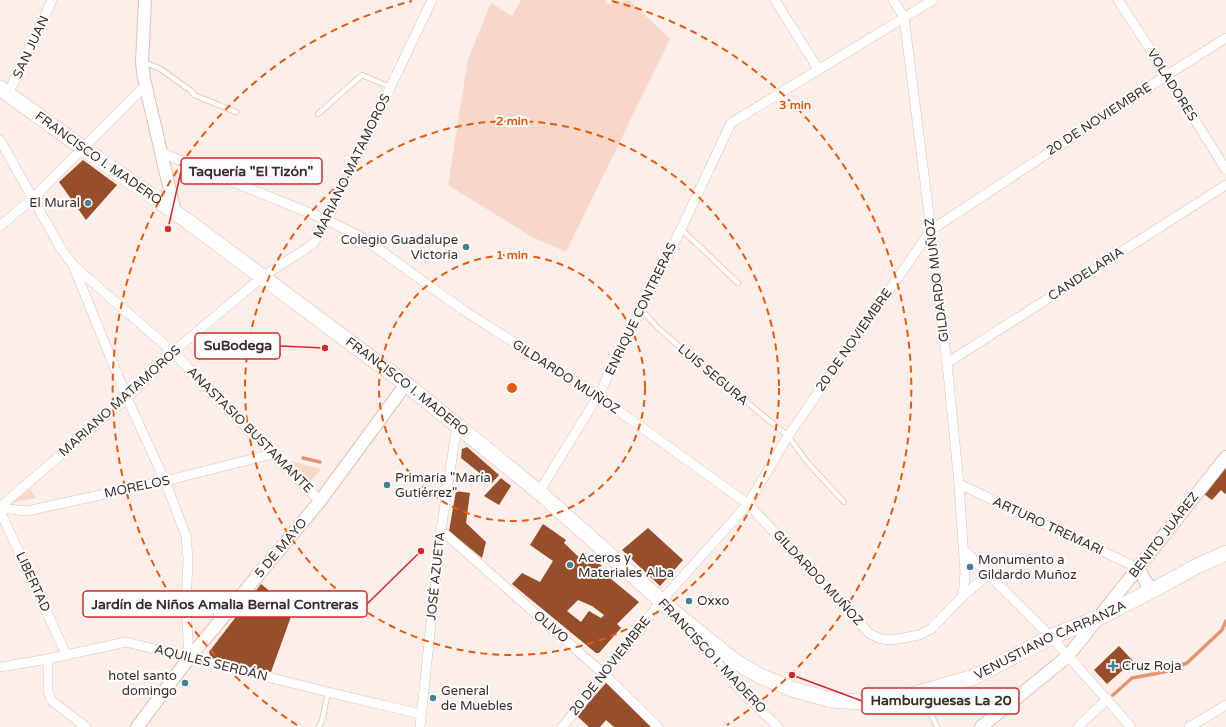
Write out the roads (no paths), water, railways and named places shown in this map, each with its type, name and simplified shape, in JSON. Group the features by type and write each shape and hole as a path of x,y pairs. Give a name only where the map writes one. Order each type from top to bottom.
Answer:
{"main road":[{"name":"FRANCISCO I. MADERO","path":"4,91 175,212 406,384 539,492 675,613"},
{"name":"VENUSTIANO CARRANZA","path":"675,613 736,662 762,678 795,690 832,700 861,702 894,700 974,677 1052,637 1100,616 1155,589 1197,566 1226,553"}],"street":[{"name":"SAN JUAN","path":"4,91 52,0"},
{"path":"145,0 142,62 146,86 175,212"},
{"name":"MARIANO MATAMOROS","path":"0,509 127,398 173,352 262,277 313,244 327,220 432,0"},
{"path":"775,0 818,69"},
{"name":"GILDARDO MUÑOZ","path":"162,153 327,220 362,238 463,310 598,396 748,504 870,634 881,639 892,640 919,635 931,629 963,596 965,574 959,484 932,230 904,17 893,0"},
{"name":"ENRIQUE CONTRERAS","path":"539,492 598,396 681,229 731,123 933,0"},
{"name":"VOLADORES","path":"1118,0 1226,170"},
{"name":"20 DE NOVIEMBRE","path":"562,727 605,675 661,601 748,504 788,436 932,230 1167,75 1226,38"},
{"path":"0,226 32,199 146,86"},
{"path":"0,140 60,247 73,265 127,398 165,481 186,536 188,559 186,605 189,658"},
{"name":"CANDELARIA","path":"947,363 1226,185"},
{"name":"ANASTASIO BUSTAMANTE","path":"73,265 173,352 272,454 320,500"},
{"name":"5 DE MAYO","path":"137,727 189,658 320,500 406,384"},
{"name":"JOSÉ AZUETA","path":"420,727 420,714 441,530 457,425"},
{"name":"MORELOS","path":"0,509 27,511 165,481 272,454"},
{"name":"BENITO JUÁREZ","path":"981,727 1068,656 1226,457"},
{"name":"ARTURO TREMARI","path":"959,484 1138,568"},
{"name":"LIBERTAD","path":"0,509 66,654"},
{"name":"OLIVO","path":"441,530 605,675 658,727"},
{"path":"964,550 1052,637 1132,727"},
{"path":"1138,568 1147,584 1155,589"},
{"path":"963,596 989,574"},
{"name":"FRANCISCO I. MADERO","path":"675,613 742,692 778,727"},
{"name":"AQUILES SERDÁN","path":"0,667 48,659 126,642 420,714"},
{"path":"48,659 48,692 52,701 86,727"},
{"path":"1078,727 1107,699"},
{"path":"1189,727 1226,705"}],"lane":[{"path":"142,62 159,68 190,90 194,95 236,112"},
{"path":"318,114 362,75 390,88"},
{"name":"ENRIQUE CONTRERAS","path":"681,229 738,283"},
{"name":"LUIS SEGURA","path":"642,309 658,328 682,349 788,436 808,463 844,502"},
{"path":"319,727 322,721 328,692"},
{"path":"931,714 937,727"}],"waterway":[{"path":"303,458 320,462"},
{"path":"1113,695 1132,678 1164,672 1187,663 1222,630 1226,621"}],"place":[{"name":"El Mural","path":"88,203"},
{"name":"Taquería \"El Tizón\"","path":"168,229"},
{"name":"Colegio Guadalupe Victoria","path":"466,247"},
{"name":"SuBodega","path":"325,348"},
{"name":"Primaria \"María Gutiérrez\"","path":"387,485"},
{"name":"Jardín de Niños Amalia Bernal Contreras","path":"421,551"},
{"name":"Aceros y Materiales Alba","path":"570,565"},
{"name":"Monumento a Gildardo Muñoz","path":"970,567"},
{"name":"Oxxo","path":"689,601"},
{"name":"Cruz Roja","path":"1113,666"},
{"name":"Hamburguesas La 20","path":"792,675"},
{"name":"hotel santo domingo","path":"185,683"},
{"name":"General de Muebles","path":"433,698"}]}
